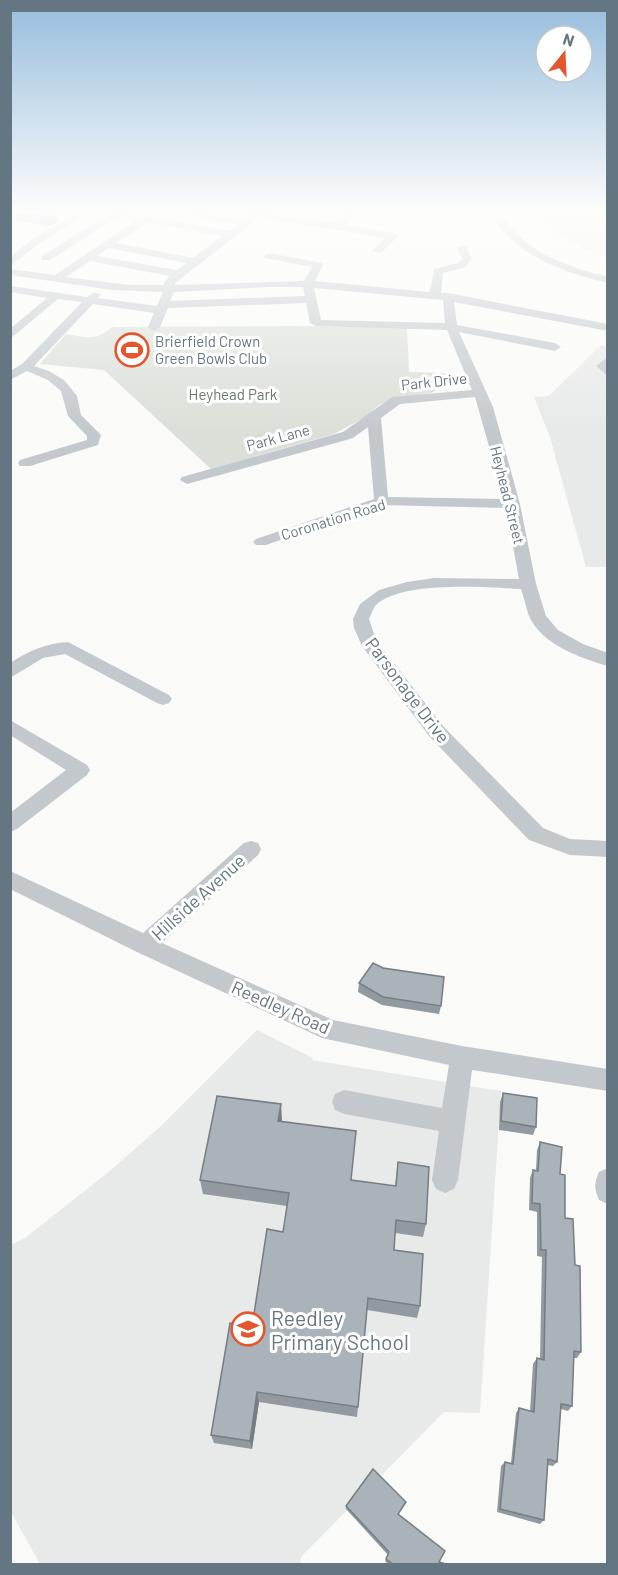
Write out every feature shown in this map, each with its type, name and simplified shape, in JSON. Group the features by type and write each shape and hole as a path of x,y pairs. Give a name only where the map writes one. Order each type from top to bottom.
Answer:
{"street":[{"path":"10,304 32,284"},
{"path":"26,368 23,351 89,301 106,284"},
{"path":"110,284 144,289 290,284"},
{"path":"154,327 169,284"},
{"path":"308,284 316,323 451,327 555,347"},
{"path":"314,284 442,296 529,310 608,327"},
{"path":"440,284 442,296"},
{"path":"238,286 240,302"},
{"path":"10,289 89,301 160,308 311,299"},
{"path":"10,336 55,296"},
{"name":"Heyhead Street","path":"442,296 451,327 486,407 513,504 528,584 538,617 552,634 577,648 608,660"},
{"path":"10,376 26,368 46,372 58,380 70,396 75,416 94,435 93,442 81,448 25,463"},
{"name":"Park Drive","path":"374,417 397,400 479,393"},
{"path":"374,417 381,501"},
{"name":"Park Lane","path":"187,480 348,435 374,417"},
{"path":"348,435 375,434"},
{"name":"Coronation Road","path":"261,542 381,501 513,504"},
{"name":"Parsonage Drive","path":"528,584 411,584 389,591 371,602 361,619 363,630 368,642 436,731 536,834 571,849 608,849"},
{"path":"10,672 40,651 68,648 163,699"},
{"path":"10,726 80,770 10,824"},
{"name":"Hillside Avenue","path":"145,945 251,849"},
{"name":"Reedley Road","path":"10,879 145,945 330,1030 462,1057 608,1080"},
{"path":"445,1180 462,1057"},
{"path":"344,1102 453,1122"},
{"path":"608,1181 608,1191"}],"shaded area":[{"path":"601,345 607,347 607,567 586,567 550,437 534,397 549,396"},
{"name":"Reedley Primary School","path":"257,1030 313,1058 312,1060 501,1091 480,1413 444,1412 301,1557 300,1564 40,1564 11,1512 10,1245 25,1238 111,1170 162,1125"}],"green space":[{"name":"Heyhead Park","path":"112,327 407,327 409,372 445,373 447,385 431,393 389,400 365,417 334,434 211,469 104,370 40,364 66,334 96,337"}],"building":[{"path":"373,963 383,968 444,977 441,1006 383,997 359,983"},
{"path":"503,1093 537,1098 536,1127 501,1121"},
{"path":"217,1096 281,1104 278,1121 356,1131 351,1180 396,1186 398,1162 429,1167 426,1224 396,1220 394,1250 423,1254 420,1306 368,1298 358,1407 257,1392 250,1441 211,1435 230,1323 252,1327 267,1229 283,1232 289,1193 200,1180"},
{"path":"540,1142 562,1147 560,1174 565,1175 565,1218 573,1219 575,1265 580,1266 581,1352 574,1351 572,1406 561,1404 557,1462 548,1459 544,1520 500,1509 505,1462 513,1464 519,1408 534,1412 537,1358 544,1360 546,1250 541,1250 540,1204 532,1203 533,1170 538,1171"},
{"path":"373,1469 406,1502 398,1514 445,1551 439,1562 446,1564 393,1564 386,1559 389,1552 346,1506"}],"place":[{"name":"Brierfield Crown Green Bowls Club","path":"132,350"},
{"name":"Reedley Primary School","path":"248,1329"}]}
